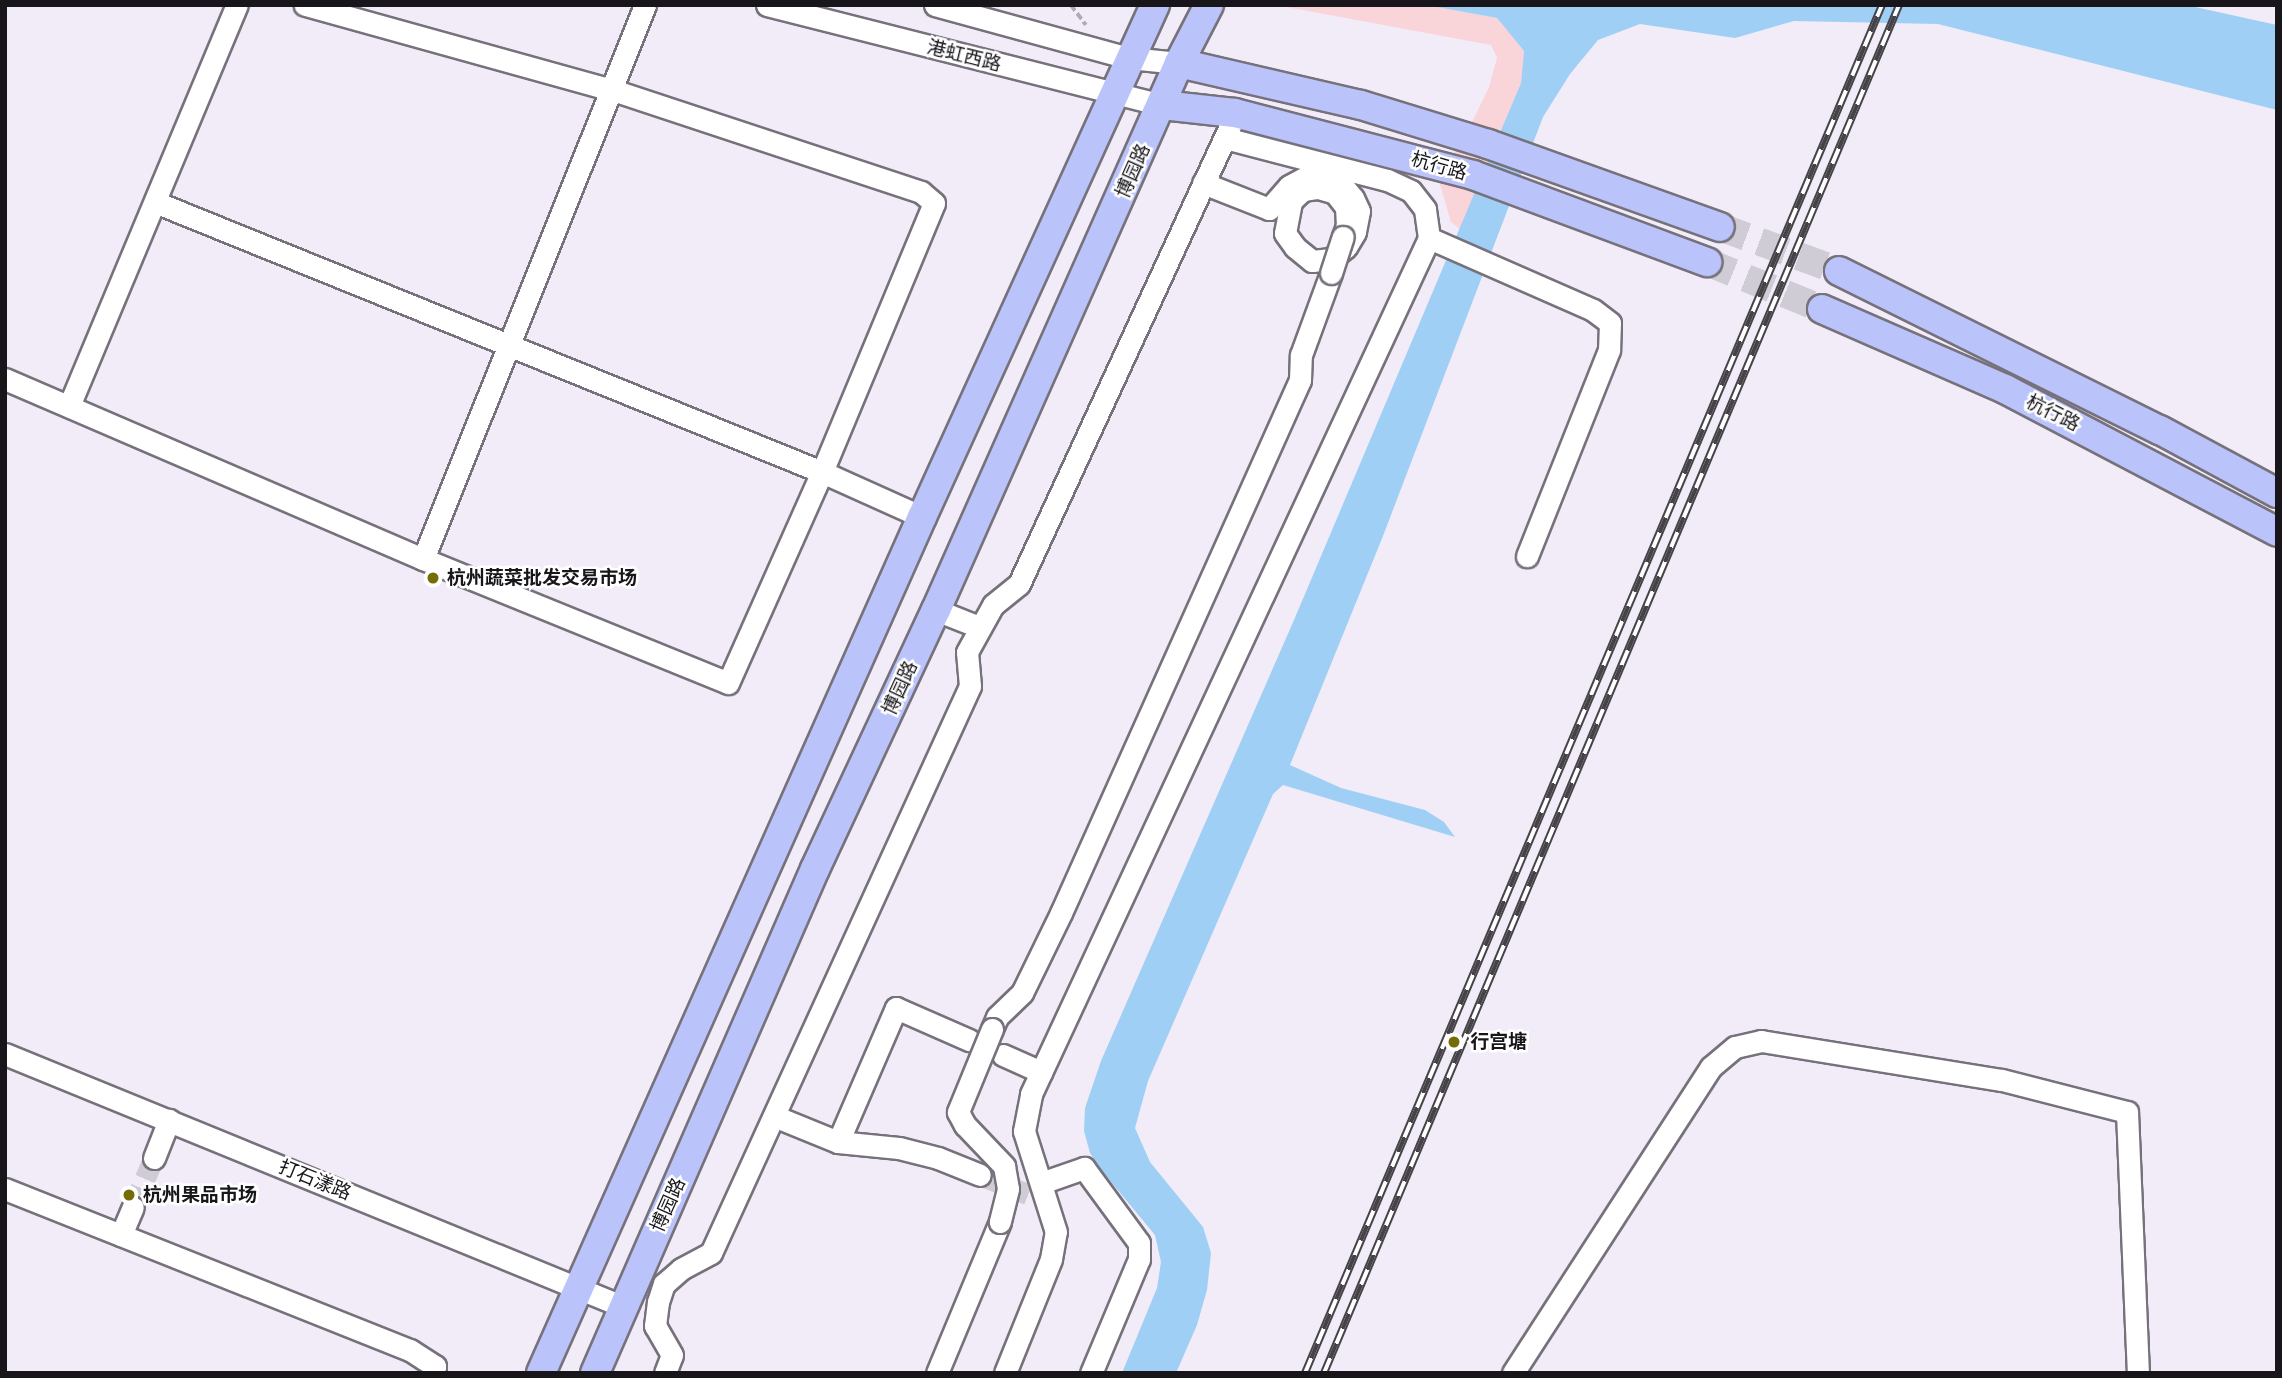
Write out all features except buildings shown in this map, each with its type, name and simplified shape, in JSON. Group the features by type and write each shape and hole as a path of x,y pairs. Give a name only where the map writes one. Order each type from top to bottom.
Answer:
{"main road":[{"path":"541,1373 922,517 1155,5"},
{"name":"博园路","path":"595,1373 815,869 936,610 1179,63 1209,5"},
{"name":"杭行路","path":"1179,63 1361,105 1488,144 1720,228"},
{"name":"杭行路","path":"1162,106 1230,126 1473,175 1707,262"},
{"name":"杭行路","path":"1839,271 2160,430 2277,493"},
{"name":"杭行路","path":"1822,309 2005,389 2277,532"}],"street":[{"path":"69,406 237,5"},
{"path":"5,379 423,559 728,683 822,472 934,202 921,192 612,90 305,5"},
{"path":"423,559 645,5"},
{"name":"港虹西路","path":"766,5 1162,106"},
{"path":"935,5 1129,58 1179,63"},
{"path":"665,1373 673,1355 656,1326 657,1302 664,1284 681,1269 710,1253 970,685 967,652 993,605 1019,584 1230,126 1411,191 1425,209 1438,242 1594,310 1610,323 1609,350 1527,556"},
{"path":"937,1373 1000,1222 1008,1189 1004,1166 965,1125 958,1112 997,1017 1023,993 1300,380 1301,355 1331,273 1343,237 1347,225 1346,207 1335,192 1318,188 1303,190 1291,201 1285,233 1295,247 1312,261 1331,260 1346,247 1356,232 1359,211 1353,198 1342,185 1326,179 1310,175 1289,186 1269,209 1203,183"},
{"path":"155,202 822,472 922,517"},
{"path":"1005,1373 1051,1259 1056,1232 1038,1193 1024,1131 1031,1094 1438,242"},
{"path":"936,610 979,627"},
{"path":"838,1142 897,1008 969,1040"},
{"path":"1513,1373 1711,1067 1735,1047 1761,1041 2002,1080 2127,1112 2138,1373"},
{"name":"打石漾路","path":"5,1054 624,1307"},
{"path":"1003,1055 1041,1072"},
{"path":"774,1116 838,1142 899,1148 938,1158 980,1175"},
{"path":"154,1158 169,1120"},
{"path":"1038,1193 1084,1168 1139,1244 1139,1259 1091,1373"},
{"path":"5,1189 410,1350 435,1366 433,1373"},
{"path":"121,1235 133,1207"},
{"path":"635,1280 664,1284"}],"shaded area":[{"path":"1276,5 1426,5 1497,18 1524,51 1521,83 1461,230 1451,222 1437,174 1461,145 1489,87 1497,58 1491,45"}],"water":[{"path":"1426,5 2186,5 2277,25 2277,110 1938,24 1794,21 1735,38 1640,24 1598,40 1570,74 1543,117 1383,536 1290,765 1341,788 1425,810 1444,822 1455,837 1283,785 1273,794 1148,1081 1135,1128 1150,1162 1203,1227 1211,1253 1207,1290 1197,1325 1176,1373 1122,1373 1157,1288 1161,1262 1155,1235 1090,1153 1084,1131 1085,1108 1101,1061 1294,620 1521,83 1524,51 1497,18"}],"tunnel":[{"path":"1720,227 1839,271"},
{"path":"1707,262 1822,309"},
{"path":"133,1207 154,1158"},
{"path":"980,1175 1028,1194"}],"railway":[{"path":"1305,1373 1882,5"},
{"path":"1324,1373 1899,5"}],"place":[{"name":"杭州蔬菜批发交易市场","path":"433,578"},
{"name":"行宫塘","path":"1454,1042"},
{"name":"杭州果品市场","path":"129,1195"}]}
